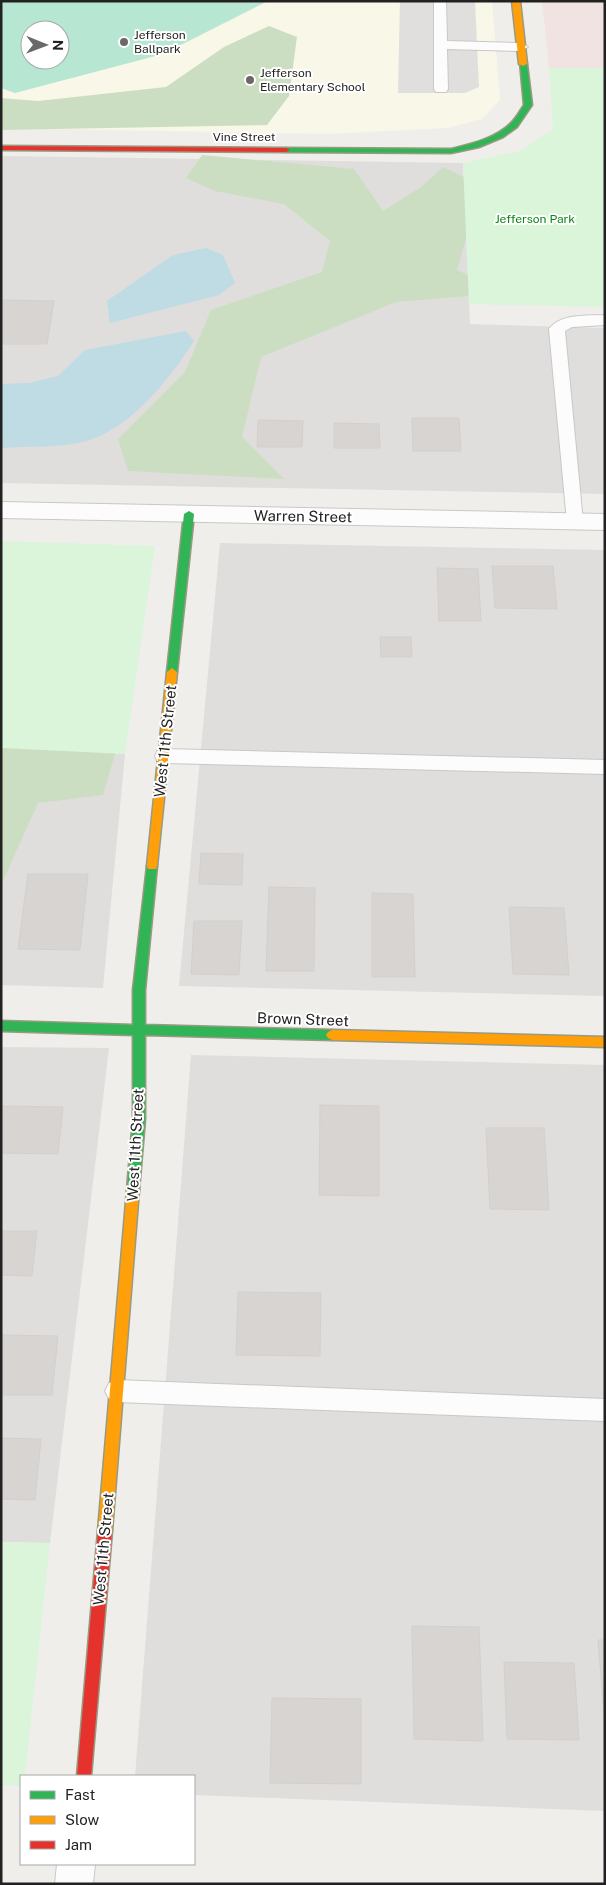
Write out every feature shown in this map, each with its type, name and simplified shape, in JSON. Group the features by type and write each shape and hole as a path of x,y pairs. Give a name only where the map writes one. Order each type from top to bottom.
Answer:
{"street":[{"name":"Vine Street","path":"1,148 451,151 472,147 514,124 528,105 516,1"},
{"name":"Warren Street","path":"1,510 605,522"},
{"name":"West 11th Street","path":"84,1775 139,1119 139,990 189,514"},
{"name":"Brown Street","path":"1,1026 605,1042"},
{"path":"74,1884 76,1865"}],"lane":[{"path":"440,1 441,89"},
{"path":"441,45 521,47"},
{"path":"575,522 557,329 569,322 605,320"},
{"path":"164,756 605,767"},
{"path":"117,1391 605,1410"}],"shaded area":[{"name":"Jefferson Elementary School","path":"1,1 492,1 500,100 482,119 448,128 328,134 1,128"},
{"path":"400,1 475,1 479,87 465,93 398,93"},
{"path":"542,1 605,1 605,68 549,68"},
{"path":"1,156 463,163 470,324 605,328 605,494 1,483"},
{"path":"220,543 605,550 605,996 179,986"},
{"path":"1,748 125,754 103,988 1,985"},
{"path":"1,1047 109,1048 50,1543 1,1542"},
{"path":"191,1055 605,1065 605,1811 195,1795 195,1775 135,1775"}],"green space":[{"name":"Jefferson Ballpark","path":"1,1 268,1 163,54 15,93 1,88"},
{"path":"269,26 297,37 289,96 267,125 1,130 1,98 38,101 166,87 224,47"},
{"name":"Jefferson Park","path":"549,68 605,68 605,307 469,304 463,163 520,151 553,129"},
{"path":"202,155 354,169 383,211 421,187 443,167 481,185 457,270 505,293 396,302 261,357 242,437 284,479 128,471 118,439 185,372 211,310 322,272 330,241 284,204 215,191 186,178"},
{"path":"1,541 155,546 125,754 1,748"},
{"path":"1,602 122,730 103,795 38,803 1,885"},
{"path":"1,1542 50,1543 25,1775 20,1775 20,1786 1,1785"}],"water":[{"path":"206,248 223,255 235,283 219,295 110,323 107,301 173,255"},
{"path":"186,331 194,341 184,356 145,403 114,428 96,437 69,445 1,448 1,384 29,383 58,376 85,350"}],"building":[{"path":"1,300 54,301 47,344 1,344"},
{"path":"412,418 459,418 461,451 413,451"},
{"path":"258,420 303,421 302,447 257,447"},
{"path":"334,423 379,424 380,448 334,448"},
{"path":"492,566 553,566 557,609 495,608"},
{"path":"437,568 478,569 481,621 439,621"},
{"path":"380,637 411,637 412,657 381,657"},
{"path":"201,853 243,854 242,885 199,884"},
{"path":"28,874 88,874 80,950 18,949"},
{"path":"269,887 315,888 314,971 266,971"},
{"path":"372,893 413,894 415,977 372,977"},
{"path":"509,907 564,908 569,975 513,974"},
{"path":"194,921 242,921 239,975 191,974"},
{"path":"320,1105 379,1106 379,1196 319,1195"},
{"path":"1,1106 63,1107 58,1154 1,1153"},
{"path":"486,1128 544,1128 549,1210 490,1209"},
{"path":"1,1231 37,1231 32,1276 1,1275"},
{"path":"238,1292 321,1293 320,1356 236,1355"},
{"path":"1,1335 58,1336 52,1395 1,1395"},
{"path":"1,1438 41,1439 35,1500 1,1499"},
{"path":"412,1626 479,1627 483,1741 414,1739"},
{"path":"598,1640 605,1640 605,1727"},
{"path":"504,1662 574,1663 579,1740 507,1739"},
{"path":"272,1698 361,1699 361,1784 270,1783"}],"traffic: fast":[{"path":"286,150 451,151 476,145 500,135 514,125 528,105 523,64"},
{"path":"172,672 189,514"},
{"path":"133,1190 139,1119 139,990 152,866"},
{"path":"1,1026 332,1035"}],"traffic: slow":[{"path":"516,1 523,64"},
{"path":"152,866 172,672"},
{"path":"332,1035 605,1042"},
{"path":"105,1531 133,1190"}],"traffic: jam":[{"path":"1,148 286,150"},
{"path":"84,1775 105,1531"}],"place":[{"name":"Jefferson Ballpark","path":"124,42"},
{"name":"Jefferson Elementary School","path":"250,80"}]}
